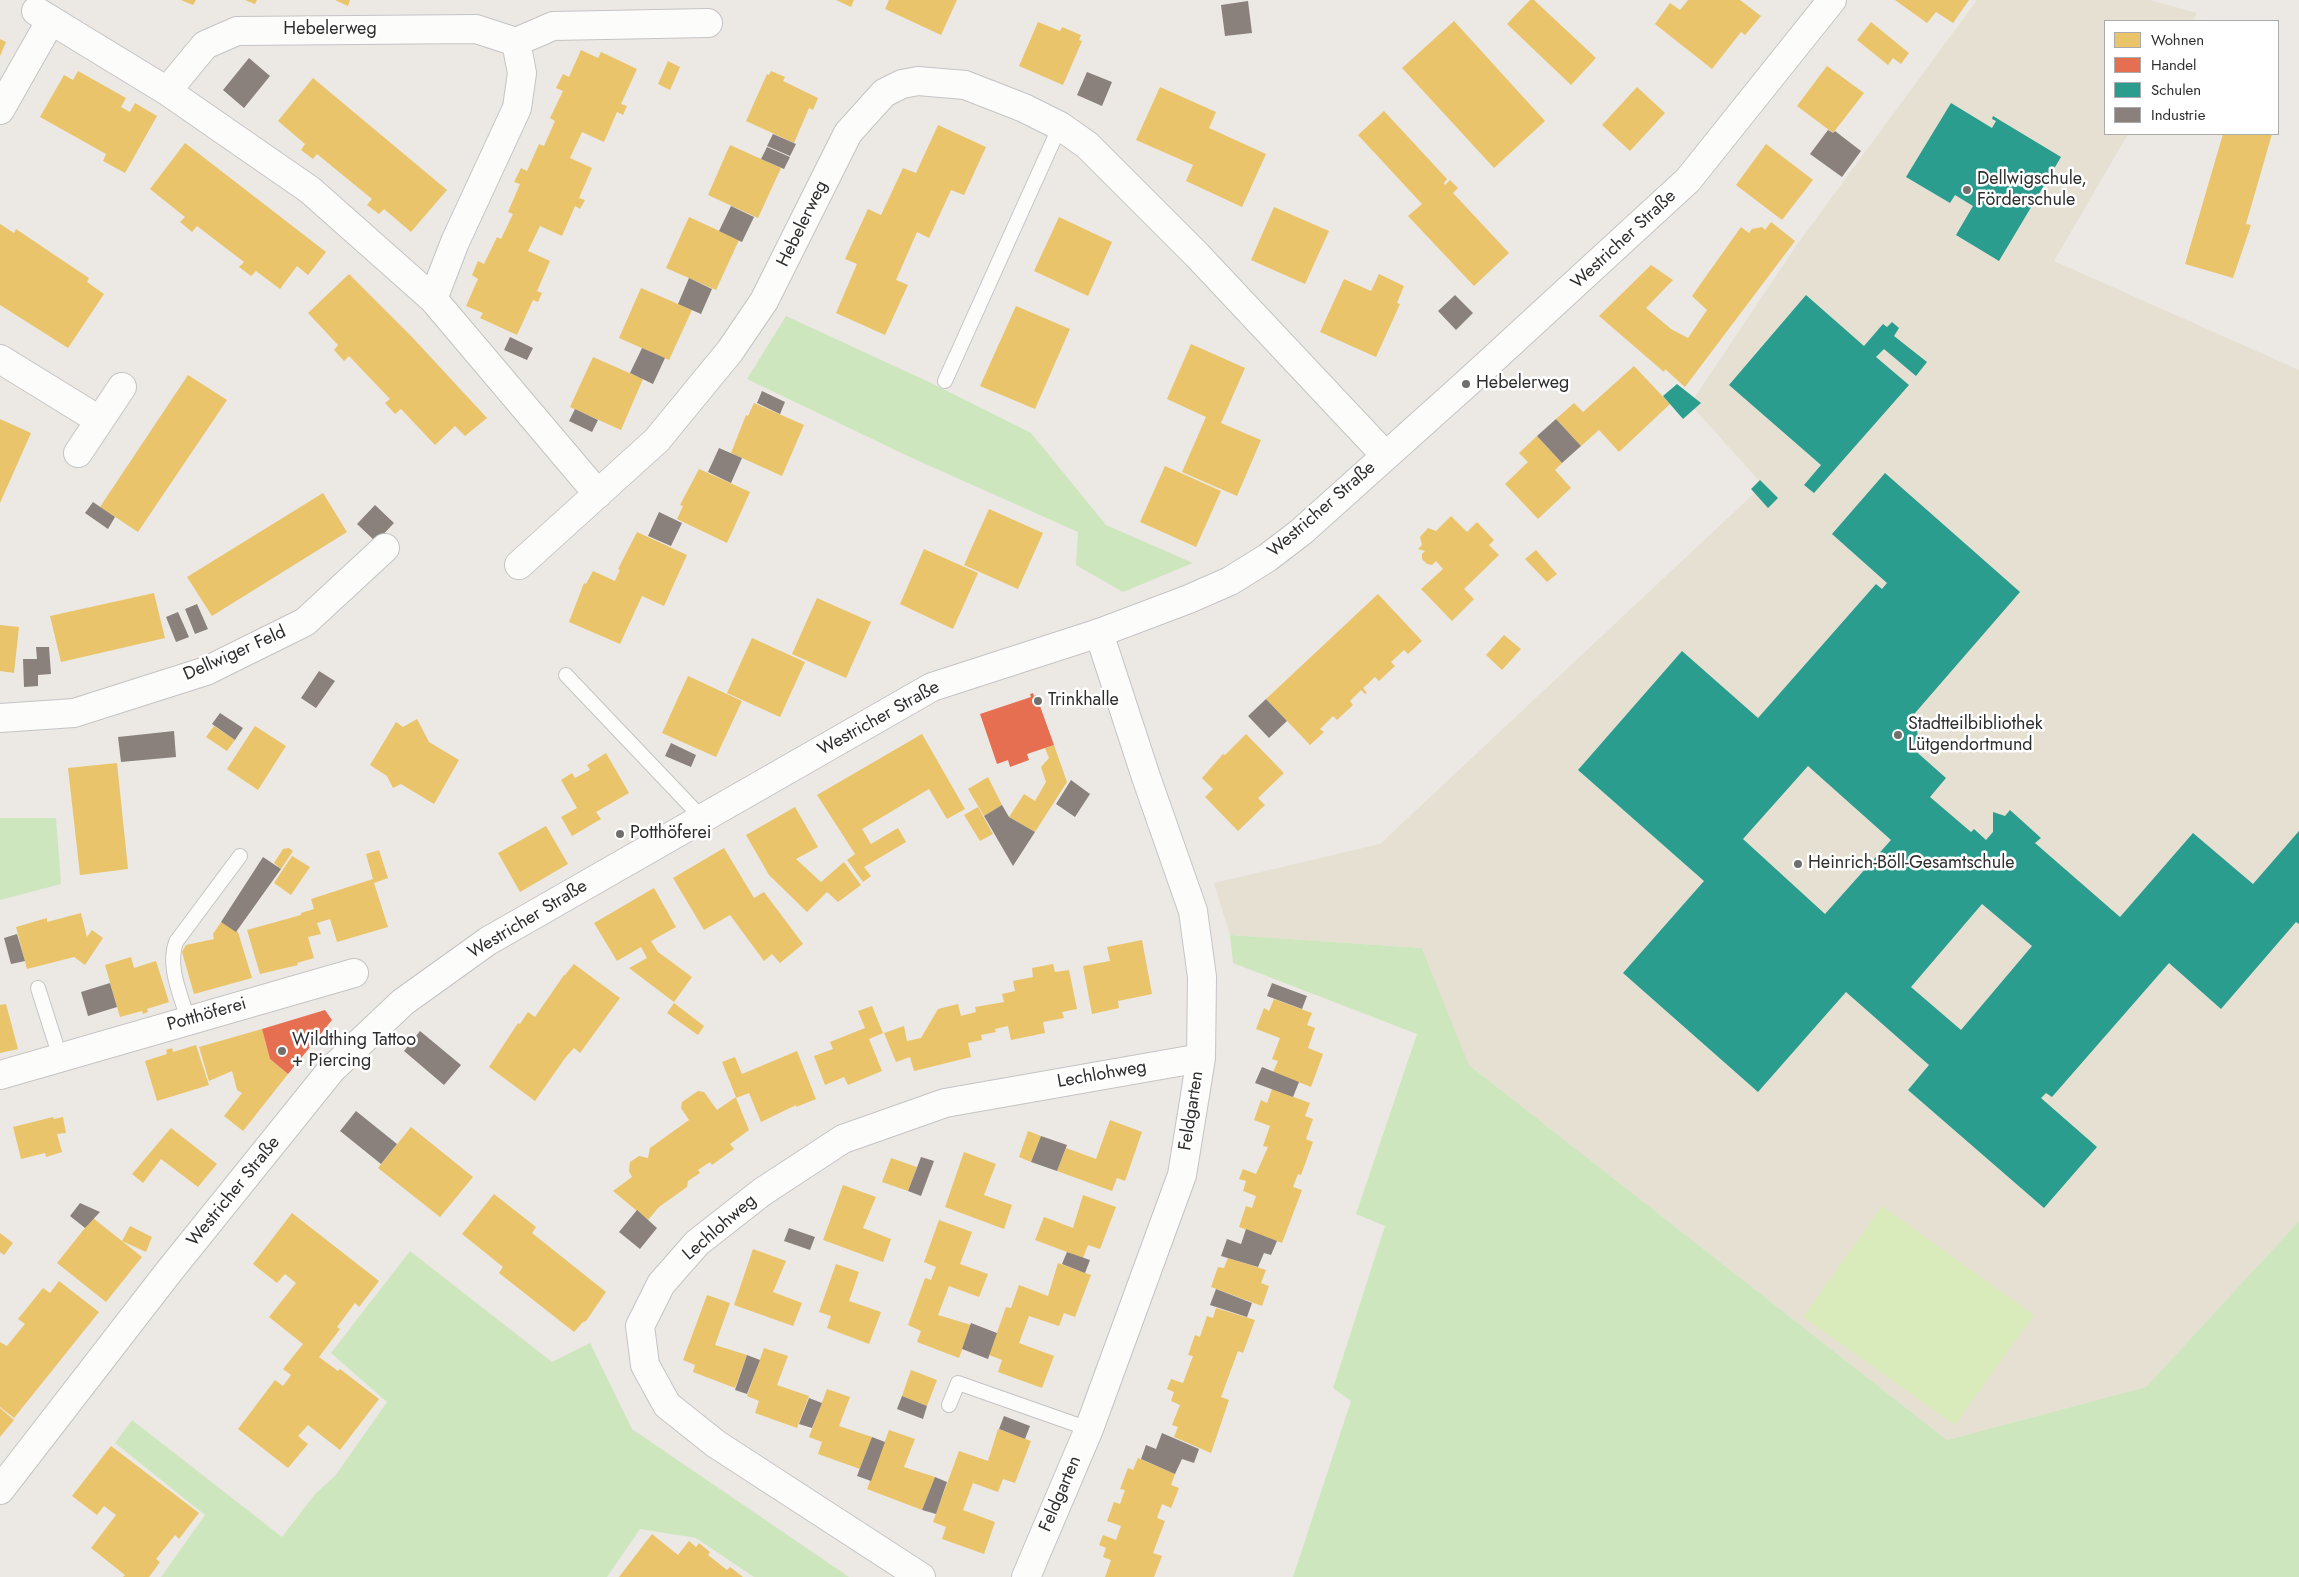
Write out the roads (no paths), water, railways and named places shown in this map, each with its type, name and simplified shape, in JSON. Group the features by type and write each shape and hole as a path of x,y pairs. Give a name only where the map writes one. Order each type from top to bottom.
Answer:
{"street":[{"name":"Westricher Straße","path":"0,1490 168,1274 347,1054 403,1002 488,941 932,687 1099,633 1189,599 1230,580 1267,558 1301,532 1520,336 1688,180 1832,0"},
{"path":"0,110 44,15 167,91 310,190 433,299 598,494"},
{"path":"433,299 455,242 517,108 522,74 516,42 553,26 708,23"},
{"name":"Hebelerweg","path":"167,91 205,45 237,31 476,29 516,42"},
{"name":"Hebelerweg","path":"519,565 656,440 730,351 764,301 848,133 884,94 902,84 918,81 966,85 1024,108 1060,126 1086,145 1131,188 1385,455"},
{"path":"0,359 99,420"},
{"path":"78,453 122,388"},
{"name":"Dellwiger Feld","path":"0,718 74,713 206,671 305,622 384,548"},
{"name":"Feldgarten","path":"1026,1577 1088,1430 1182,1175 1201,1058 1202,977 1193,911 1146,777 1099,633"},
{"name":"Potthöferei","path":"0,1075 354,973"},
{"name":"Lechlohweg","path":"921,1577 716,1444 667,1405 645,1364 640,1326 661,1284 698,1243 762,1192 843,1139 945,1103 1201,1058"}],"lane":[{"path":"944,381 1060,126"},
{"path":"566,675 702,818"},
{"path":"188,1020 173,967 172,954 176,942 240,856"},
{"path":"38,988 60,1057"},
{"path":"949,1405 958,1383 1088,1430"}],"place":[{"name":"Dellwigschule, Förderschule","path":"1967,190"},
{"name":"Hebelerweg","path":"1466,384"},
{"name":"Trinkhalle","path":"1038,701"},
{"name":"Stadtteilbibliothek Lütgendortmund","path":"1898,735"},
{"name":"Potthöferei","path":"620,834"},
{"name":"Heinrich-Böll-Gesamtschule","path":"1798,864"},
{"name":"Wildthing Tattoo + Piercing","path":"282,1051"}]}
